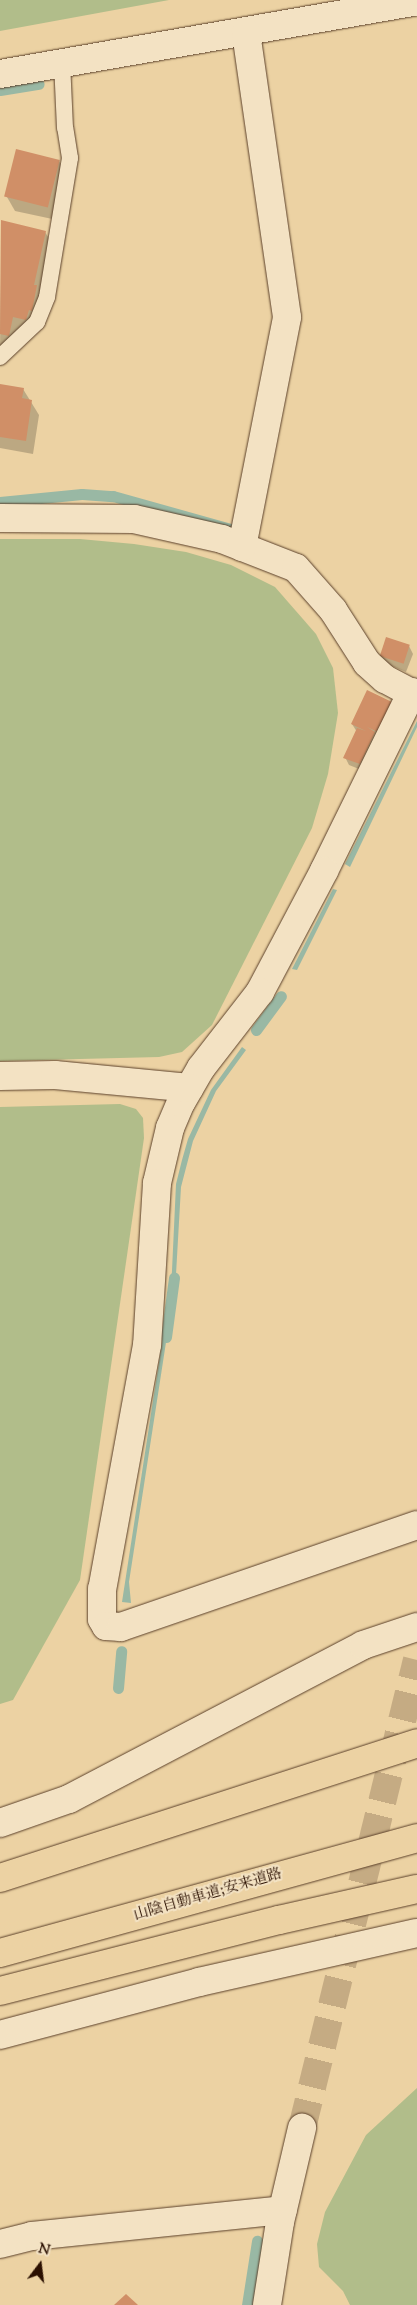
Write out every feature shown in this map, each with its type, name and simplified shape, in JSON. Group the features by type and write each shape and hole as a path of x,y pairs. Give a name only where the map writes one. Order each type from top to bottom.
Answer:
{"highway":[{"path":"0,1878 417,1743"},
{"name":"山陰自動車道;安来道路","path":"0,1953 417,1838"},
{"path":"0,1991 280,1920 417,1889"}],"street":[{"path":"0,74 417,1"},
{"path":"242,546 287,317 246,32"},
{"path":"0,518 134,519 222,539 296,568 333,610 367,663 385,680 414,694 260,992 189,1088 170,1128 157,1183 147,1345 102,1589 102,1619 106,1626 121,1627 417,1525"},
{"path":"0,1076 55,1076 189,1088"},
{"path":"0,1823 69,1799 363,1645 417,1627"},
{"path":"0,2035 199,1982 417,1933"},
{"path":"266,2305 283,2210 302,2128"},
{"path":"0,2244 41,2234 283,2210"}],"lane":[{"path":"0,356 36,322 47,297 70,158 65,128 62,63"}],"green space":[{"path":"0,0 169,0 0,31"},
{"path":"0,539 80,539 134,544 186,552 231,565 275,587 316,634 333,668 338,713 328,774 312,828 212,1025 182,1052 159,1057 0,1061"},
{"path":"120,1104 136,1109 143,1118 144,1138 80,1580 13,1700 0,1704 0,1107"},
{"path":"417,2088 417,2305 350,2305 343,2291 319,2267 317,2244 325,2212 366,2135"}],"shaded area":[{"path":"417,721 417,727 350,867 345,864"},
{"path":"333,889 337,890 297,970 292,969"},
{"path":"242,1047 246,1050 216,1091 193,1141 181,1187 175,1292 171,1292 176,1184 188,1139 211,1090"},
{"path":"165,1323 169,1323 129,1582 131,1603 122,1602"}],"building":[{"path":"16,149 60,160 48,207 4,197"},
{"path":"1,220 46,231 34,285 37,285 32,311 29,310 26,320 13,317 9,336 0,334"},
{"path":"0,384 24,388 22,398 32,400 26,441 0,437"},
{"path":"386,637 410,645 404,664 380,656"},
{"path":"367,690 392,702 378,732 367,727 375,732 360,764 343,758 357,728 366,731 351,724"},
{"path":"126,2294 138,2305 114,2305"}],"waterway":[{"path":"0,90 39,84"},
{"path":"0,502 82,494 113,496 245,533"},
{"path":"256,1030 281,996"},
{"path":"166,1337 174,1278"},
{"path":"118,1688 121,1651"},
{"path":"247,2305 257,2241"}],"tunnel":[{"path":"302,2128 417,1660"}]}
